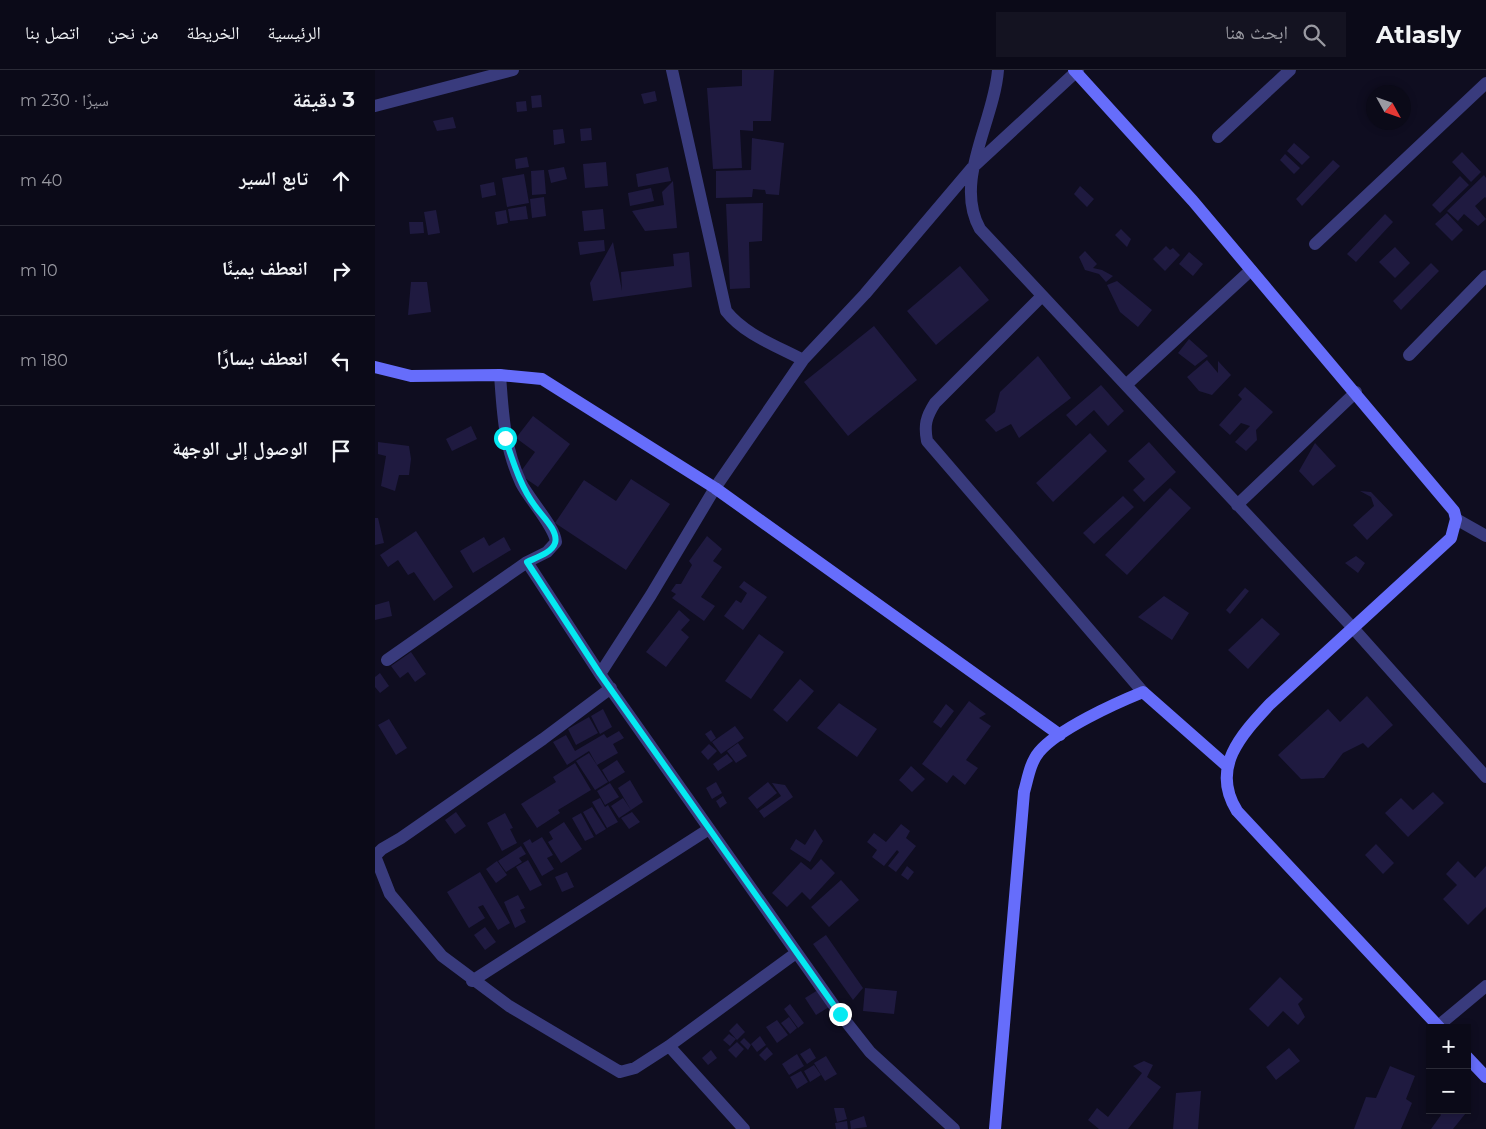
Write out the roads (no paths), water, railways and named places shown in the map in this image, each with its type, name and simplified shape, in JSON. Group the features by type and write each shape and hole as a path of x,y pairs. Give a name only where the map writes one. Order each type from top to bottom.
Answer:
{"street":[{"path":"375,106 513,70"},
{"path":"672,70 726,311 735,322 747,330 803,360"},
{"path":"998,70 995,98 972,168 970,202 974,218 980,229 1353,628 1486,777"},
{"path":"1218,137 1290,70"},
{"path":"600,674 651,595 715,488 803,360 865,294 972,168 1076,71 1193,201 1356,392 1454,511 1456,519 1451,538 1247,729 1236,746 1227,766 1227,785 1230,799 1237,810 1436,1024"},
{"path":"1315,244 1486,83"},
{"path":"1126,385 1251,270"},
{"path":"1409,355 1486,276"},
{"path":"1042,296 935,403 926,416 924,429 927,441 1143,692 1227,766"},
{"path":"375,366 411,376 500,375 542,378 715,488 1060,735"},
{"path":"387,660 527,562 553,547 556,538 553,530 533,504 521,482 505,438 500,375"},
{"path":"1237,505 1356,392"},
{"path":"1456,519 1486,536"},
{"path":"527,562 600,674 840,1014 870,1052 955,1129"},
{"path":"611,688 543,739 401,838 382,849 375,856 390,894 442,956 472,981 541,1027 620,1072 635,1068 669,1046 796,953"},
{"path":"995,1129 1024,792 1029,770 1039,752 1060,735 1110,705 1143,692"},
{"path":"472,981 709,829"},
{"path":"1442,1024 1486,986"},
{"path":"669,1046 744,1129"},
{"path":"1471,1061 1486,1077"}]}
